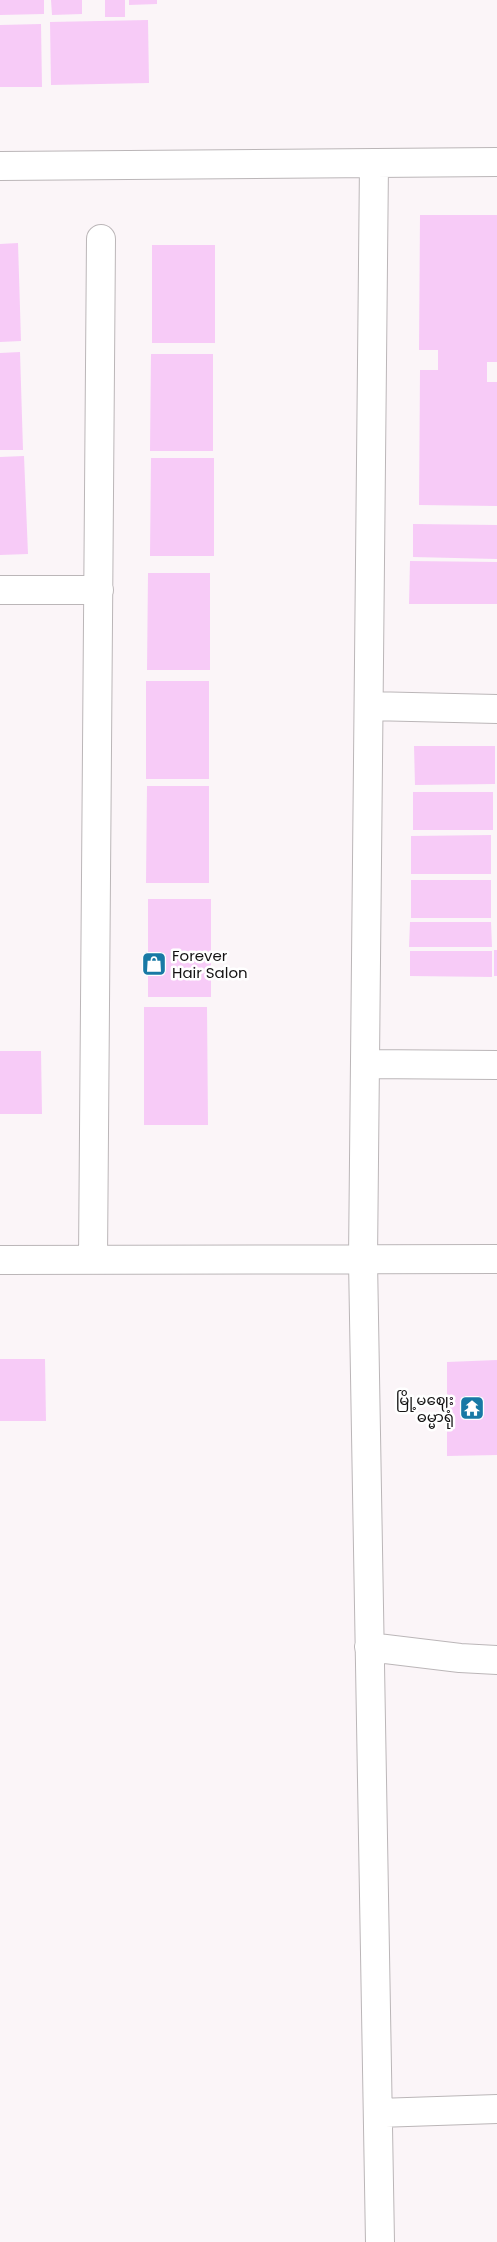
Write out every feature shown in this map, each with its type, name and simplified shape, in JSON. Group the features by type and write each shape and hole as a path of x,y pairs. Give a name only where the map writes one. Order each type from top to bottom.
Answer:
{"street":[{"path":"0,166 497,162"},
{"path":"374,163 363,1260 380,2242"},
{"path":"93,1260 101,239"},
{"path":"0,590 98,590"},
{"path":"369,706 497,709"},
{"path":"365,1064 497,1065"},
{"path":"0,1260 497,1259"},
{"path":"370,1647 460,1658 497,1660"},
{"path":"378,2113 497,2109"}],"building":[{"path":"0,0 44,0 44,14 0,15"},
{"path":"51,0 82,0 82,14 52,15"},
{"path":"105,0 125,0 125,17 105,17"},
{"path":"129,0 157,0 157,4 129,5"},
{"path":"148,20 149,83 51,85 50,22"},
{"path":"41,24 42,87 0,87 0,25"},
{"path":"420,215 497,215 497,362 487,362 487,382 497,382 497,506 419,505 420,370 438,370 438,350 419,350"},
{"path":"18,243 21,341 0,342 0,244"},
{"path":"152,245 215,245 215,343 152,343"},
{"path":"20,352 23,450 0,450 0,353"},
{"path":"151,354 213,354 213,451 150,451"},
{"path":"24,456 28,554 0,555 0,457"},
{"path":"151,458 214,458 214,556 150,556"},
{"path":"413,524 497,525 497,559 413,557"},
{"path":"410,561 497,562 497,604 409,604"},
{"path":"148,573 210,573 210,670 147,670"},
{"path":"146,681 209,681 209,779 146,779"},
{"path":"414,746 495,746 495,784 415,785"},
{"path":"147,786 209,786 209,883 146,883"},
{"path":"413,792 493,792 493,830 413,830"},
{"path":"491,835 491,874 411,874 411,836"},
{"path":"411,880 491,880 491,918 411,918"},
{"path":"148,899 211,899 211,997 148,997"},
{"path":"410,922 491,922 492,947 409,947"},
{"path":"494,950 497,950 497,976 494,976"},
{"path":"410,951 492,951 492,977 410,976"},
{"path":"144,1007 207,1007 208,1125 144,1125"},
{"path":"0,1051 41,1051 42,1114 0,1114"},
{"path":"0,1359 45,1359 46,1421 0,1421"},
{"name":"မြို့မဈေး ဓမ္မာရုံ","path":"497,1360 497,1455 447,1456 447,1362"}],"place":[{"name":"Forever Hair Salon","path":"154,964"},
{"name":"မြို့မဈေး ဓမ္မာရုံ","path":"472,1408"}]}
